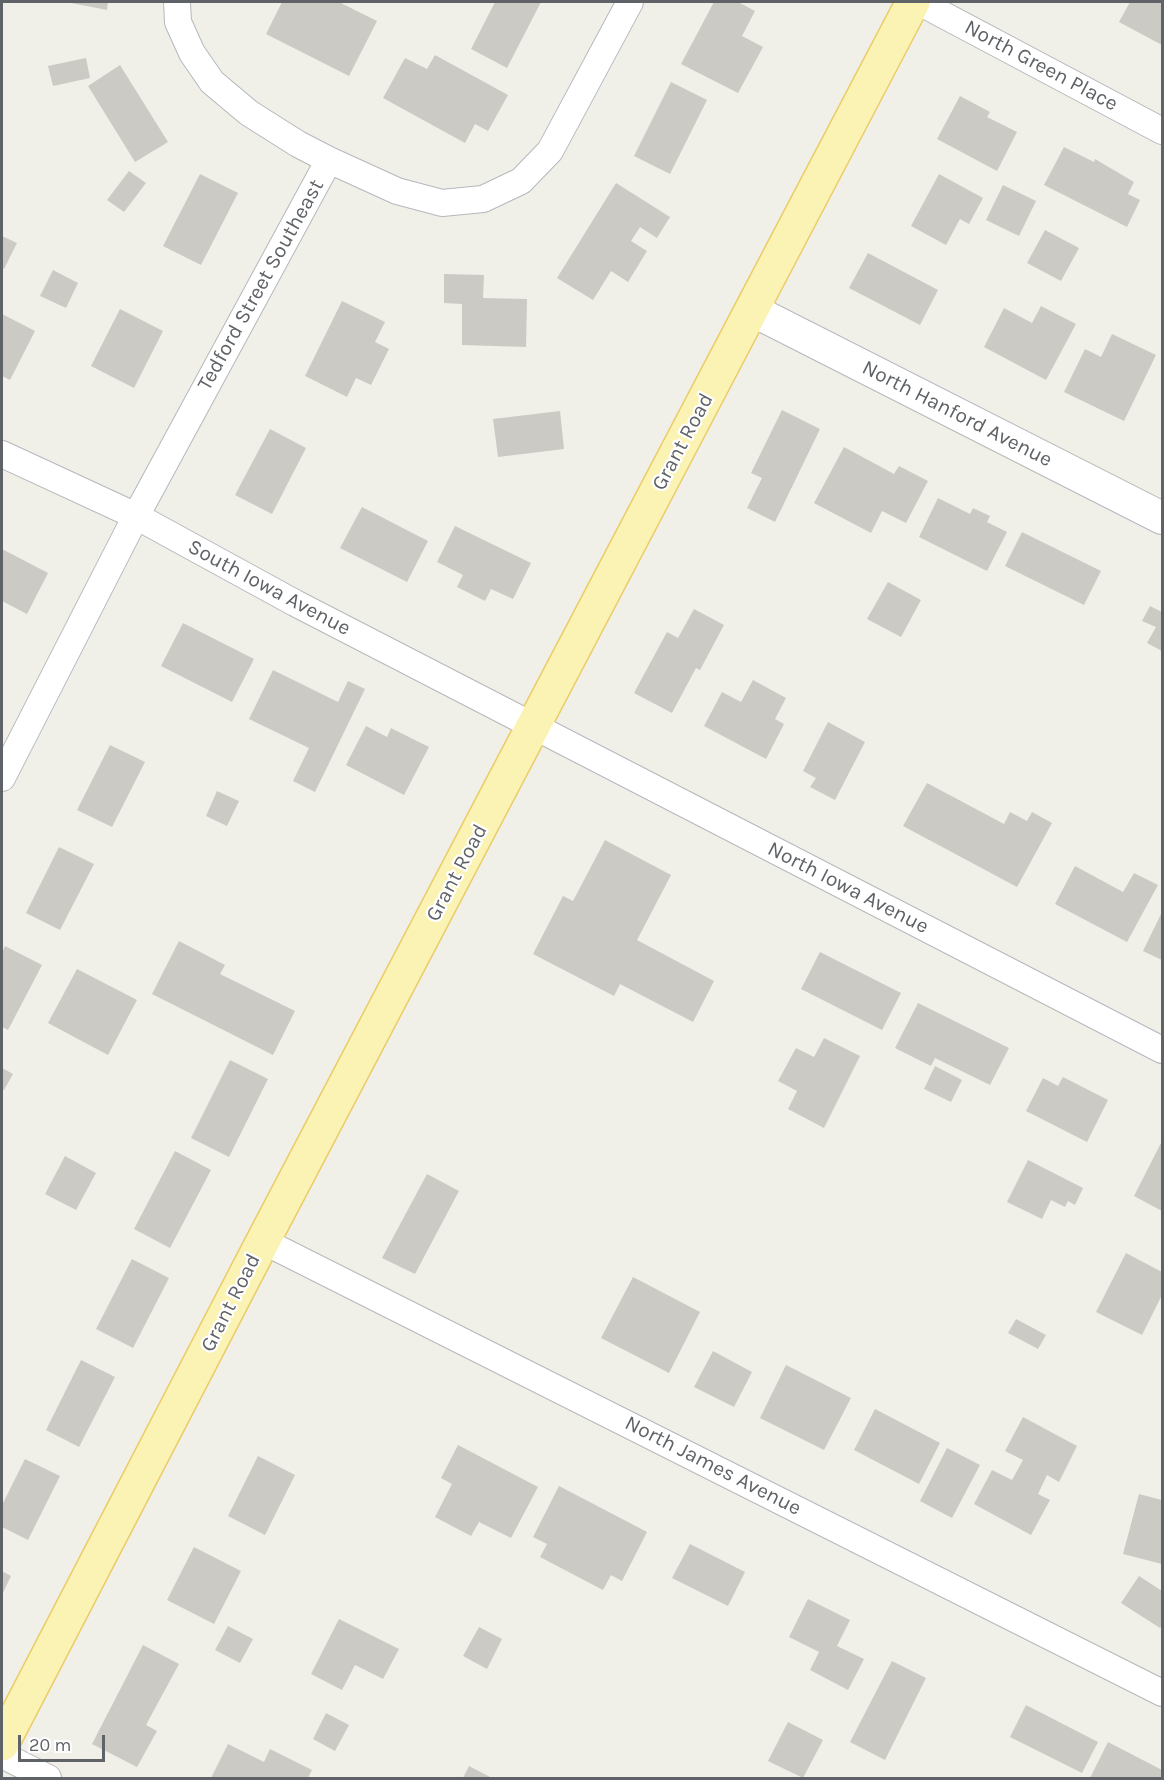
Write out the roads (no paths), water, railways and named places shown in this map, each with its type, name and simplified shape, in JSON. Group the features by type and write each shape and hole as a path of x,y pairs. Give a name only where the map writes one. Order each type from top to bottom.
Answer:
{"main road":[{"name":"Grant Road","path":"2,1744 263,1240 913,2"}],"street":[{"path":"177,2 177,22 192,53 212,82 249,113 298,144 329,160"},
{"name":"Tedford Street Southeast","path":"2,778 136,516 329,160 397,191 442,203 483,199 520,181 550,151 630,2"},
{"name":"North Green Place","path":"919,2 1162,131"},
{"name":"North Hanford Avenue","path":"752,310 1162,519"},
{"name":"South Iowa Avenue","path":"2,454 136,516 294,603 534,726"},
{"name":"North Iowa Avenue","path":"534,726 1162,1050"},
{"name":"North James Avenue","path":"263,1240 1162,1692"},
{"path":"2,1755 48,1779"}]}
